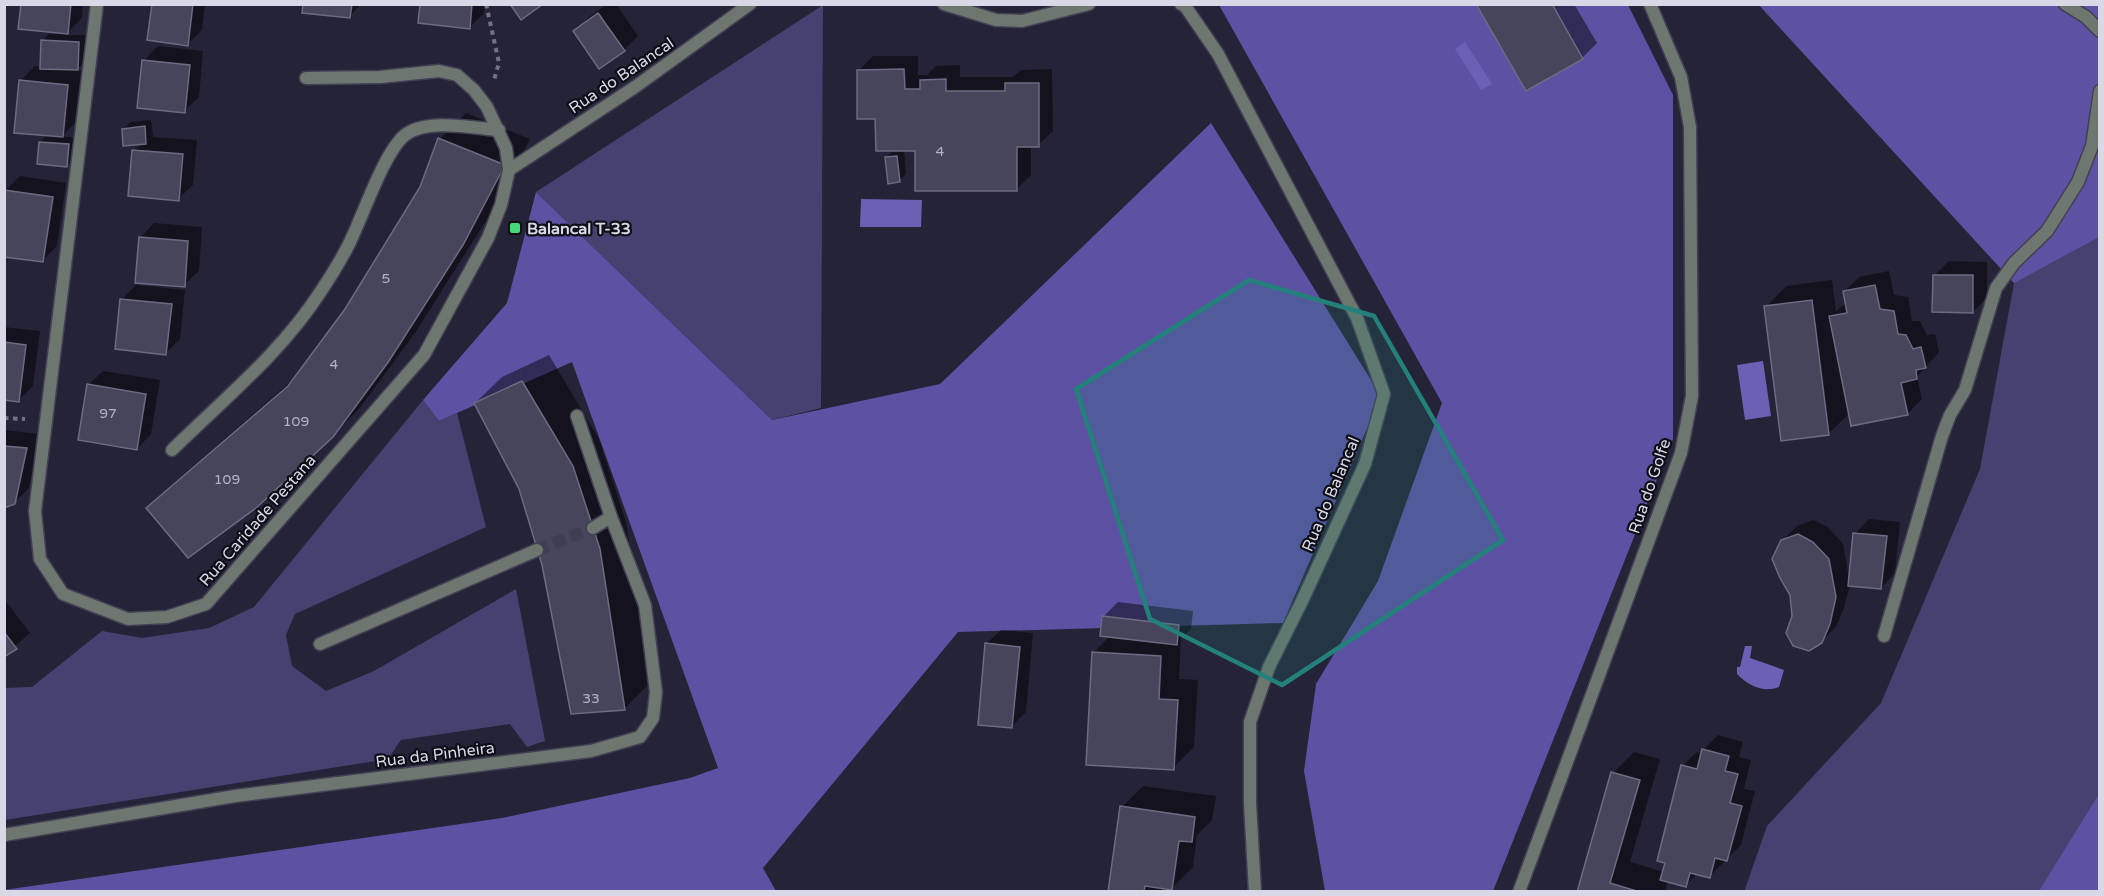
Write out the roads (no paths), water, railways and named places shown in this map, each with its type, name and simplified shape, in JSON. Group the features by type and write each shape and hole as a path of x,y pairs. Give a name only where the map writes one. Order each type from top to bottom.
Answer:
{"street":[{"name":"Rua Caridade Pestana","path":"97,4 35,511 40,559 63,594 128,619 167,617 206,603 424,355 488,238 501,205 509,170 506,148 487,107 474,90 457,75 439,71 380,77 306,78"},
{"name":"Rua do Balancal","path":"509,170 635,87 750,4"},
{"path":"944,4 996,20 1022,21 1089,4"},
{"name":"Rua do Balancal","path":"1181,4 1185,6 1218,54 1357,318 1384,394 1365,464 1269,667 1250,722 1250,803 1256,891"},
{"name":"Rua do Golfe","path":"1519,891 1681,453 1692,396 1690,127 1681,77 1650,4"},
{"path":"2065,4 2086,16 2100,31"},
{"path":"1884,636 1942,436 1950,415 1965,390 1996,288 2014,263 2047,231 2079,183 2092,146 2100,91"},
{"path":"172,450 265,360 320,292 349,245 393,147 406,134 421,127 437,125 499,130"},
{"name":"Rua da Pinheira","path":"4,835 235,796 591,751 640,738 653,718 656,693 645,605 610,517 577,416"},
{"path":"592,528 610,517"},
{"path":"320,644 537,550"}],"tunnel":[{"path":"537,550 593,528"}],"place":[{"name":"Balancal T-33","path":"515,228"}]}
